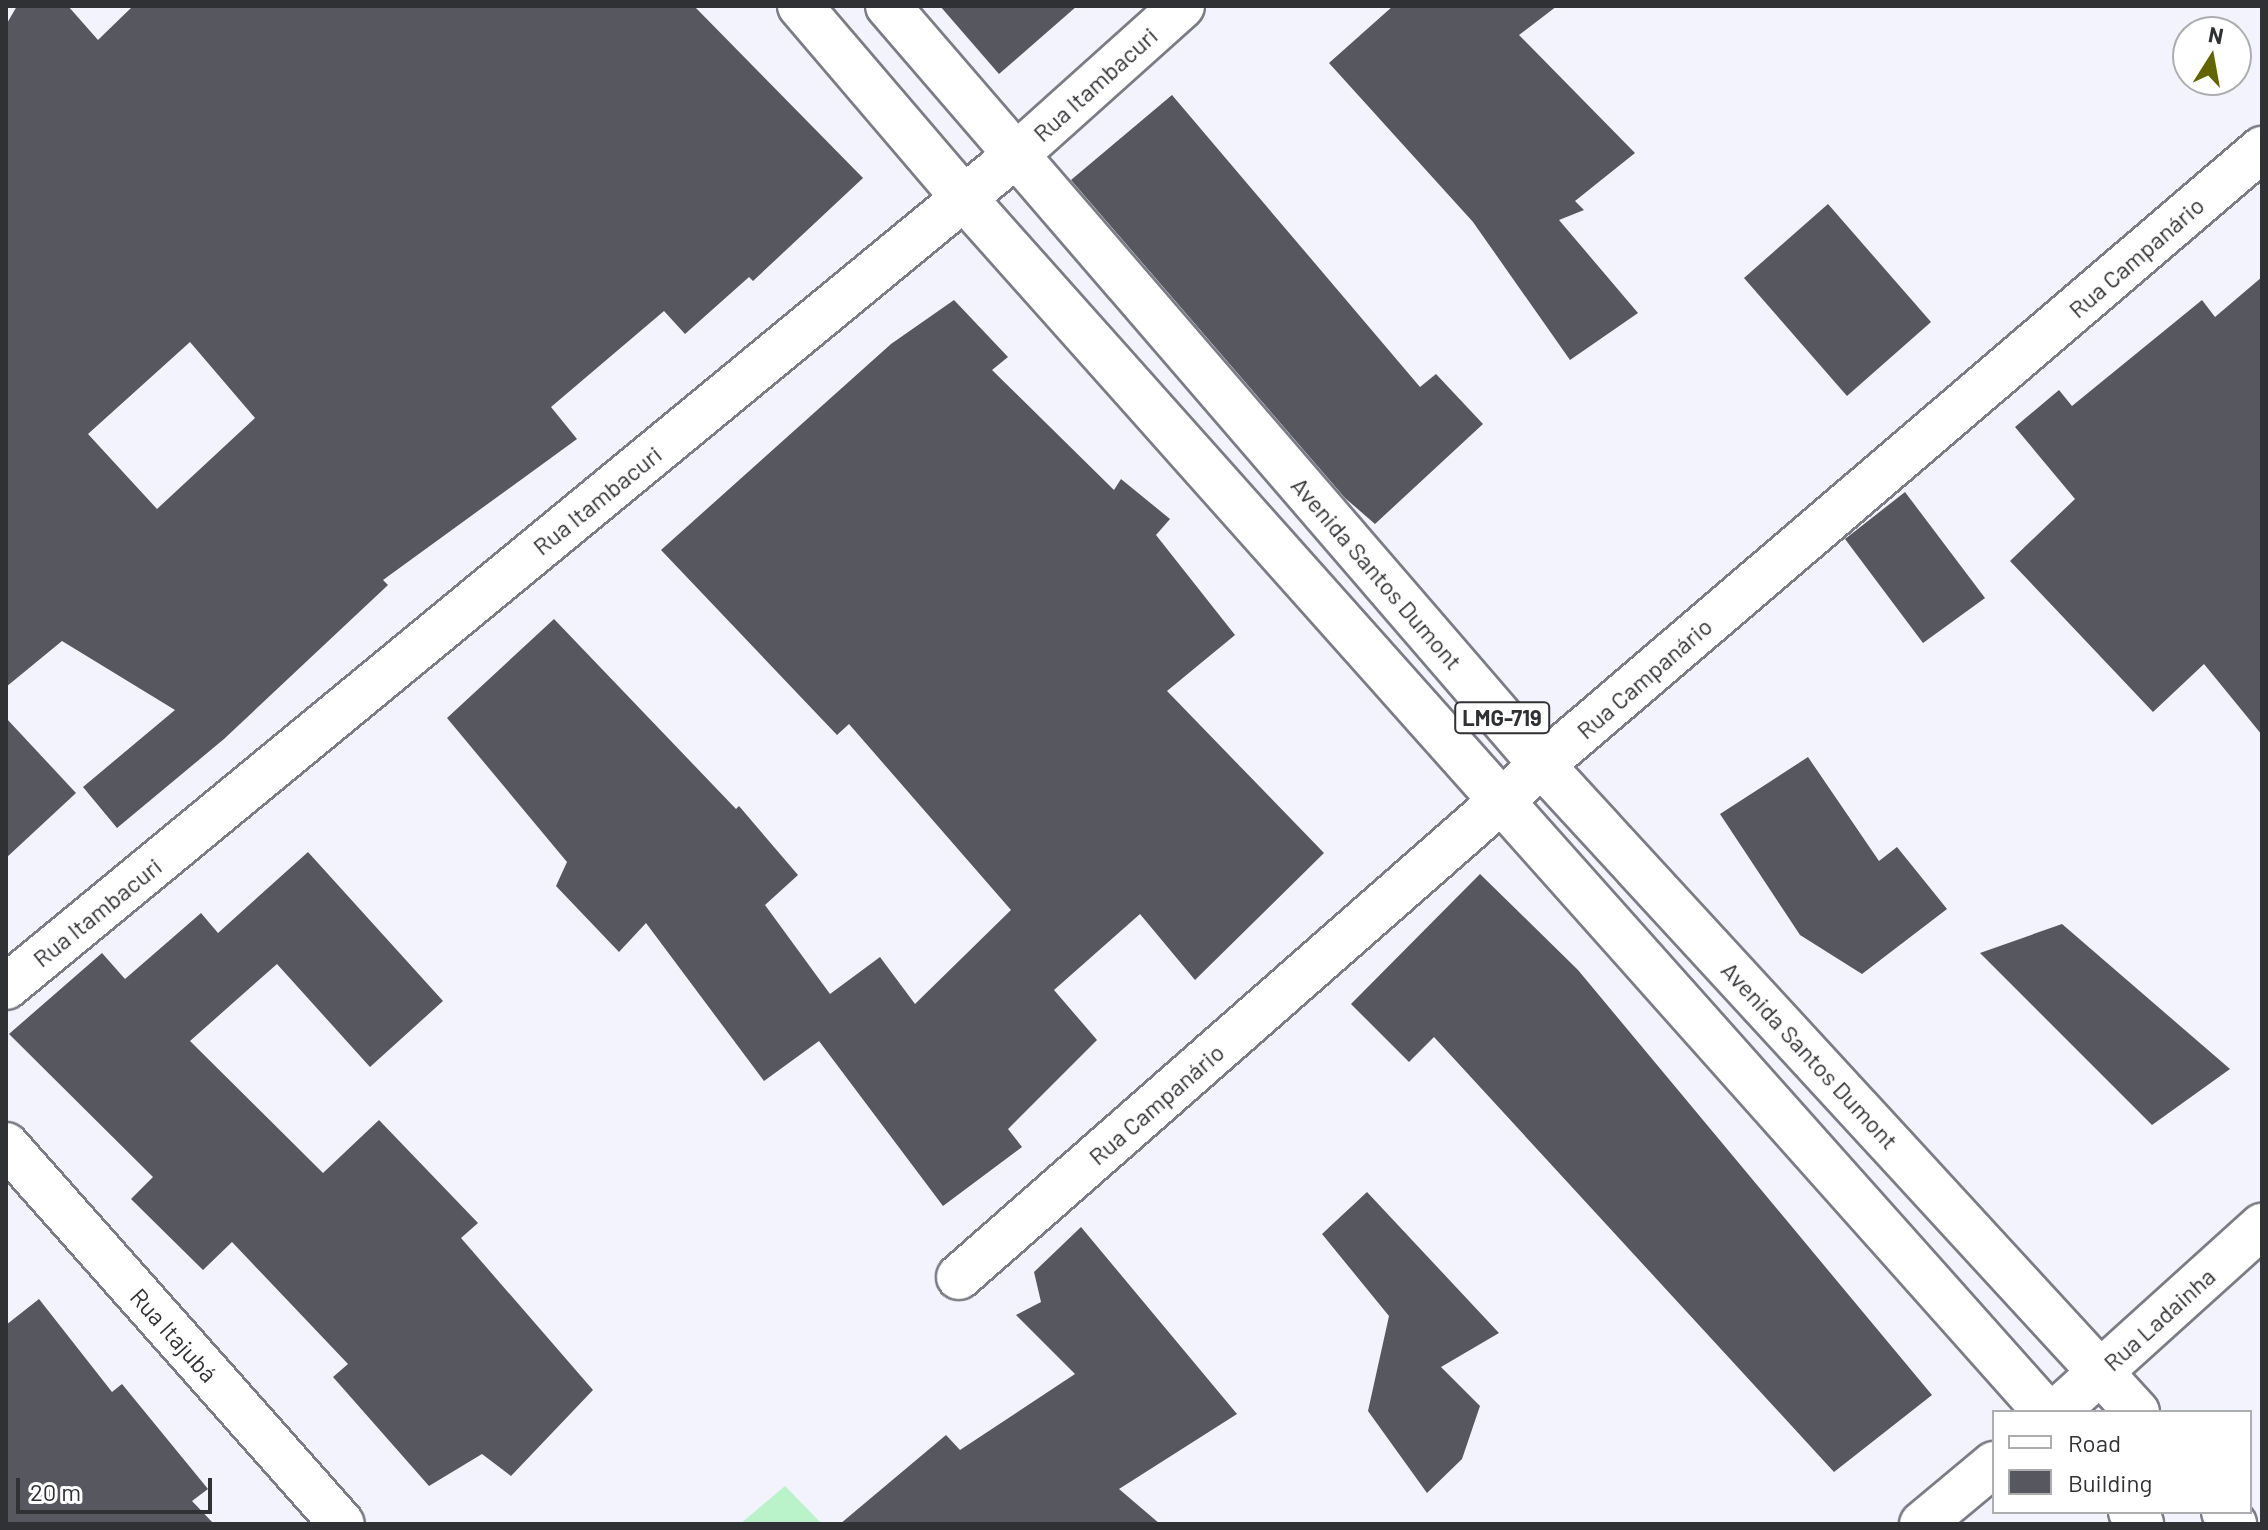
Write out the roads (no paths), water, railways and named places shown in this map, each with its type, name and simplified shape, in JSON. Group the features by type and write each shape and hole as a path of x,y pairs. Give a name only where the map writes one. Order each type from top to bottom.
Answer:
{"street":[{"name":"LMG-719","path":"800,6 964,198 2044,1410"},
{"name":"Avenida Santos Dumont","path":"888,6 1542,765 2135,1410"},
{"name":"Rua Itambacuri","path":"6,987 1016,155 1182,6"},
{"name":"Rua Campanário","path":"959,1277 1542,765 2262,149"},
{"name":"Rua Itajubá","path":"6,1145 342,1524"},
{"name":"Rua Ladainha","path":"2058,1410 2262,1226"},
{"path":"1922,1524 1992,1466"}]}
